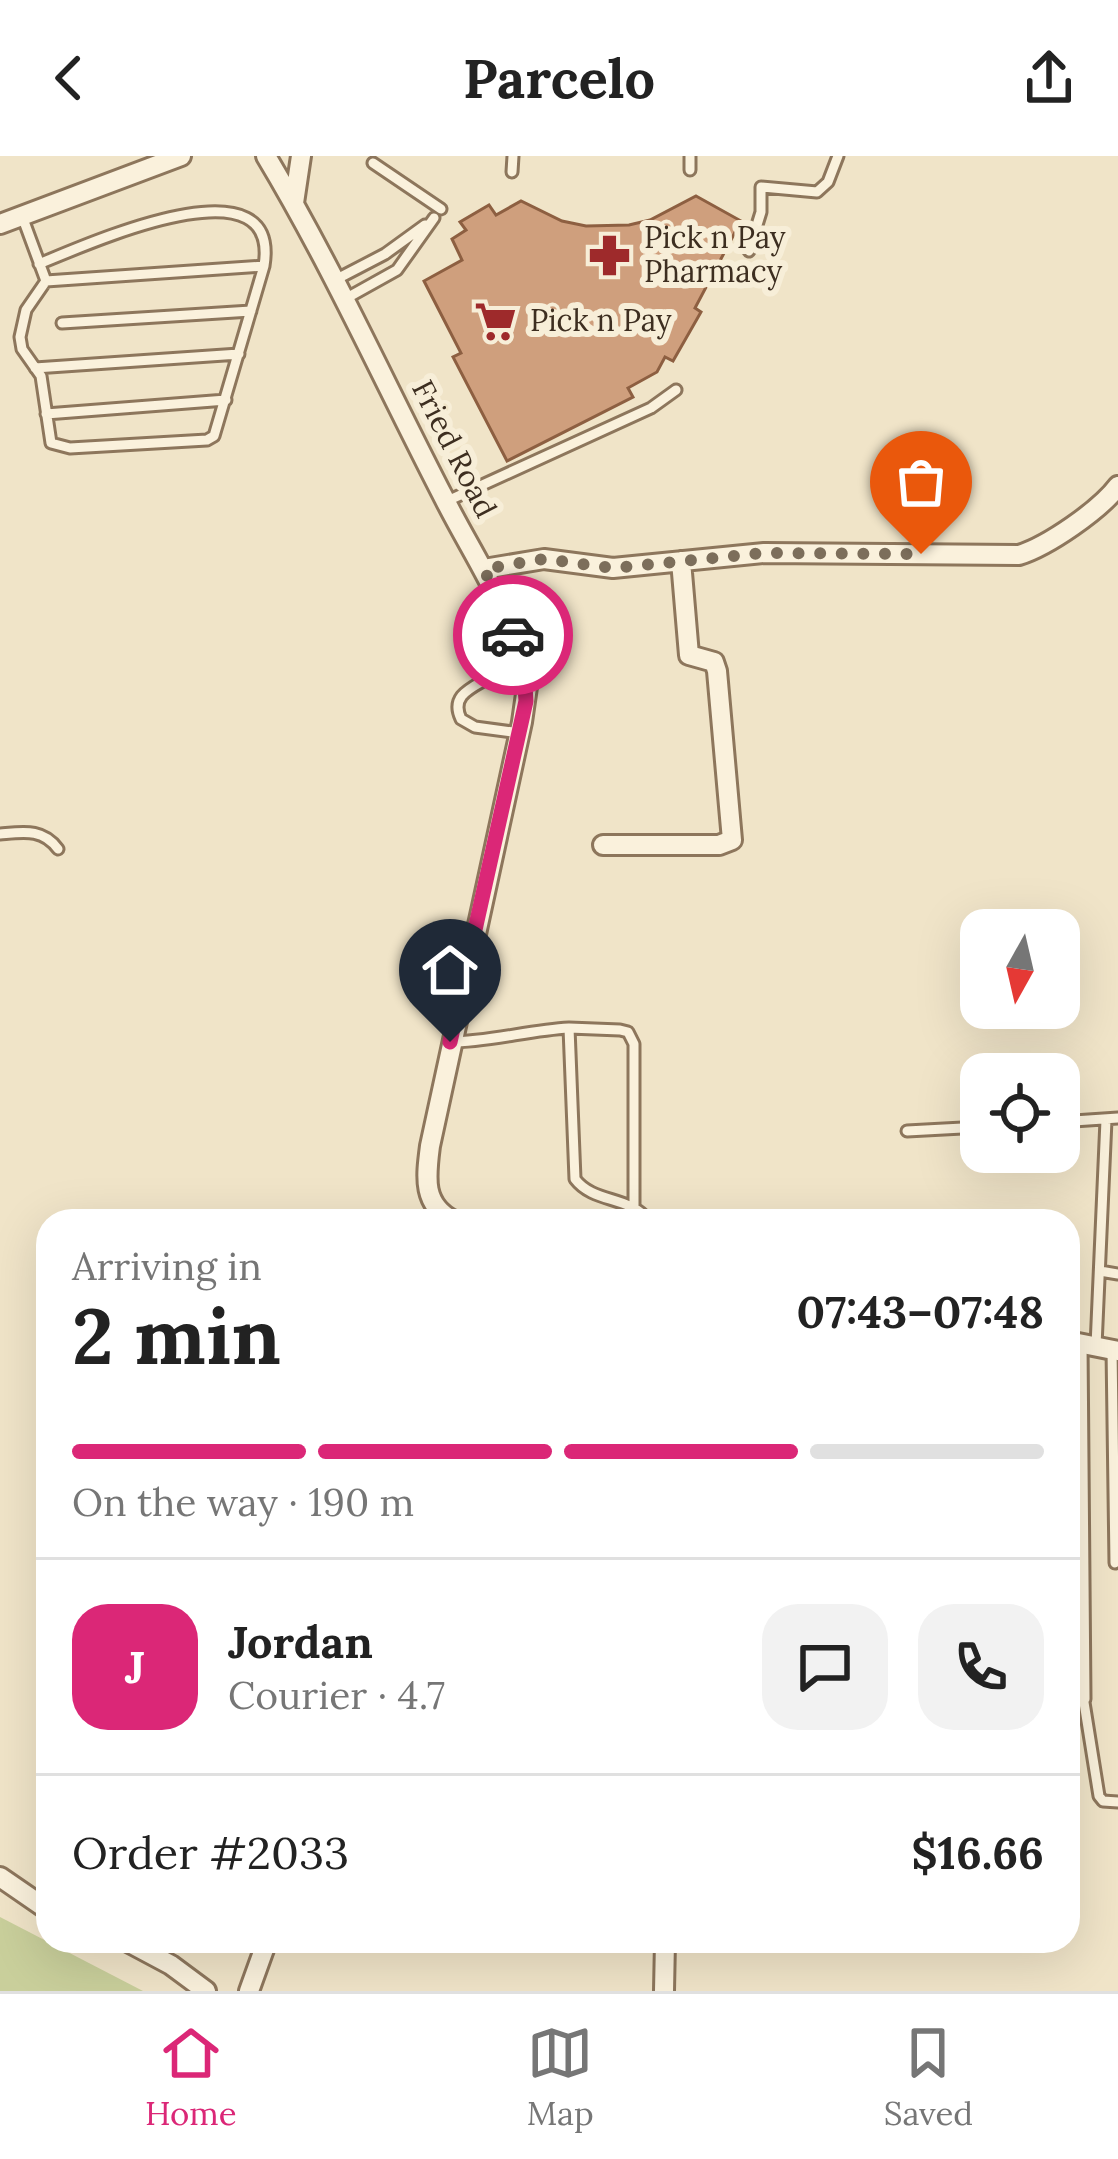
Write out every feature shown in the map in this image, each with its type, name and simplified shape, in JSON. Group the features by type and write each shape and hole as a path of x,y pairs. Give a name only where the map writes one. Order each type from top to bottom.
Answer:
{"street":[{"path":"0,224 181,156"},
{"name":"Fried Road","path":"266,156 484,569 524,672 526,701 520,733 450,1042 428,1164 428,1191 436,1209"},
{"path":"294,203 301,156"},
{"path":"484,569 544,559 613,568 764,553 1019,555 1036,550 1109,498 1118,486"},
{"path":"602,845 718,845 732,840 717,671 715,662 689,655 681,561"},
{"path":"0,1877 36,1902"},
{"path":"148,1953 206,1991"},
{"path":"249,1991 263,1953"},
{"path":"664,1953 664,1991"}],"lane":[{"path":"512,172 513,156"},
{"path":"690,156 690,170"},
{"path":"749,251 761,212 761,188 817,192 836,169 838,156"},
{"path":"373,163 441,209"},
{"path":"39,264 172,210 222,204 250,213 264,237 264,266 218,428 207,440 59,447 47,436 44,388 22,349 22,323 46,281"},
{"path":"22,216 46,281"},
{"path":"335,280 385,254 434,218 397,269 345,299"},
{"path":"46,281 264,266"},
{"path":"62,323 251,311"},
{"path":"35,368 239,354"},
{"path":"446,502 651,409 676,390"},
{"path":"46,414 226,400"},
{"path":"483,681 460,697 461,719 476,728 520,733"},
{"path":"0,834 33,831 58,849"},
{"path":"450,1042 569,1028 628,1032 634,1043 634,1205"},
{"path":"569,1028 574,1179 584,1190 638,1209"},
{"path":"1080,1121 1112,1119 1091,1346 1088,1684 1084,1704 1099,1796 1103,1802 1118,1802"},
{"path":"908,1131 960,1128"},
{"path":"1100,1271 1118,1274"},
{"path":"1091,1346 1115,1376 1114,1563"}],"green space":[{"path":"0,1917 36,1936 36,1953 70,1953 143,1991 0,1991"}],"building":[{"path":"696,196 741,221 695,308 701,312 673,361 665,357 657,372 628,388 633,397 507,461 453,357 461,353 424,281 462,260 452,239 466,230 460,222 489,205 496,215 521,201 562,221 629,225 650,220"}],"way so far":[{"path":"513,635 484,569 544,559 613,568 764,553 921,554"}],"place":[{"name":"Pick n Pay Pharmacy","path":"610,255"},
{"name":"Pick n Pay","path":"496,321"}],"route":[{"path":"450,1042 526,701 527,687 513,635"}]}
